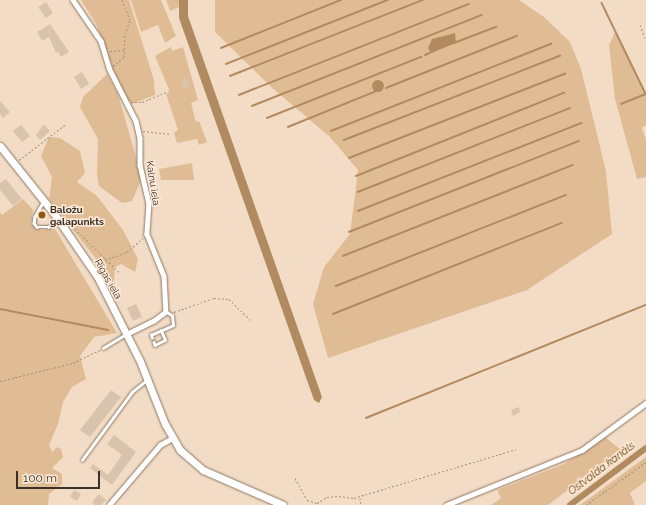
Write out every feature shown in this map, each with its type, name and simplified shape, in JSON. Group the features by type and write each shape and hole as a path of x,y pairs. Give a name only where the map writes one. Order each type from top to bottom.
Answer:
{"street":[{"name":"Kalnu iela","path":"73,0 101,41 109,68 127,102 138,130 140,165 149,203 147,234 164,276 166,312"},
{"name":"Rīgas iela","path":"0,146 56,216 97,276 127,334 172,438 187,457 203,470 282,505"},
{"path":"127,334 154,321 166,312"},
{"path":"446,505 582,450 646,403"},
{"path":"109,505 160,445 172,438"}],"lane":[{"path":"44,202 35,217 34,223 37,227 48,227 53,224 56,216"},
{"path":"152,338 151,335 173,325 174,321 172,316 166,312"},
{"path":"154,342 155,345 165,340 161,331"},
{"path":"103,348 127,334"},
{"path":"82,460 132,392 148,380"}],"path":[{"path":"109,68 124,57 125,34 130,20 122,0"},
{"path":"640,24 646,40"},
{"path":"107,51 124,50"},
{"path":"127,102 142,102 169,91"},
{"path":"14,163 66,124"},
{"path":"138,130 154,134 171,134"},
{"path":"56,216 66,220 104,260 120,273"},
{"path":"104,260 127,252 147,234"},
{"path":"166,312 178,312 214,298 229,299 250,320"},
{"path":"0,381 86,357 103,348"},
{"path":"295,478 307,500 317,503 327,497 360,497 516,449"},
{"path":"586,505 646,462"},
{"path":"360,497 361,505"}],"shaded area":[{"path":"81,0 129,0 154,80 155,95 132,104 122,92 96,24"},
{"path":"131,0 161,0 176,36 165,43 158,25 141,32"},
{"path":"166,0 182,0 181,6 170,11"},
{"path":"179,0 188,0 188,16 322,397 319,403 314,400 179,18"},
{"path":"215,0 519,0 544,17 570,42 581,69 606,171 612,234 527,290 328,358 313,304 324,267 350,234 358,170 330,137 271,87 215,32"},
{"path":"615,32 646,94 646,125 642,128 646,140 646,177 637,179 615,99 609,45"},
{"path":"455,33 456,43 431,53 428,48 432,39"},
{"path":"171,47 172,51 183,47 198,100 191,103 196,122 199,121 207,142 199,145 197,139 177,143 174,133 178,130 166,94 170,92 155,56"},
{"path":"107,74 118,94 142,178 132,201 122,203 99,186 97,175 98,139 80,107 83,97"},
{"path":"380,80 383,81 383,91 376,92 373,91 372,84 373,81"},
{"path":"49,137 60,138 80,151 85,173 77,182 97,196 123,230 138,259 135,272 121,264 115,267 114,281 110,286 96,259 49,199 52,177 41,156"},
{"path":"192,163 194,180 161,180 159,169"},
{"path":"23,199 33,210 31,224 40,230 55,229 117,333 94,337 80,356 86,379 72,387 63,402 58,424 49,445 52,452 57,447 61,449 63,457 52,468 62,474 62,484 49,494 48,505 0,505 0,212 2,215"},
{"path":"605,437 621,450 548,505 491,505 501,498 497,490 564,464"},
{"path":"646,457 646,481 630,493 635,505 580,505"}],"building":[{"path":"46,2 53,13 46,18 38,7"},
{"path":"50,24 69,52 61,57 58,52 56,53 49,37 42,41 37,32"},
{"path":"82,72 89,84 81,89 74,77"},
{"path":"186,78 190,86 184,88 181,80"},
{"path":"0,101 10,112 3,118 0,114"},
{"path":"44,124 50,131 40,140 36,135"},
{"path":"21,125 30,136 22,142 13,131"},
{"path":"6,179 22,199 13,206 0,190 0,183"},
{"path":"136,304 142,317 133,321 127,308"},
{"path":"111,390 121,397 90,437 80,430"},
{"path":"519,407 520,412 513,416 511,410"},
{"path":"114,435 136,452 112,485 90,468 93,464 108,475 122,455 107,444"},
{"path":"74,490 81,494 77,501 70,497"},
{"path":"99,494 106,500 101,505 95,505 92,502"}],"waterway":[{"path":"221,48 341,0"},
{"path":"226,64 388,0"},
{"path":"230,76 423,0"},
{"path":"602,3 646,94"},
{"path":"239,95 469,4"},
{"path":"252,106 482,15"},
{"path":"454,43 496,27"},
{"path":"386,88 517,36"},
{"path":"331,131 551,44"},
{"path":"425,55 434,51"},
{"path":"344,140 560,56"},
{"path":"267,118 421,57"},
{"path":"349,158 565,74"},
{"path":"288,127 379,90"},
{"path":"356,176 564,93"},
{"path":"621,104 646,94"},
{"path":"358,192 570,108"},
{"path":"358,211 581,123"},
{"path":"349,232 579,141"},
{"path":"343,256 573,165"},
{"path":"336,286 566,195"},
{"path":"333,314 562,223"},
{"path":"366,418 646,305"},
{"path":"0,309 108,330"},
{"name":"Ostvalda kanāls","path":"570,505 646,448"}],"place":[{"name":"Baložu galapunkts","path":"42,215"}]}
